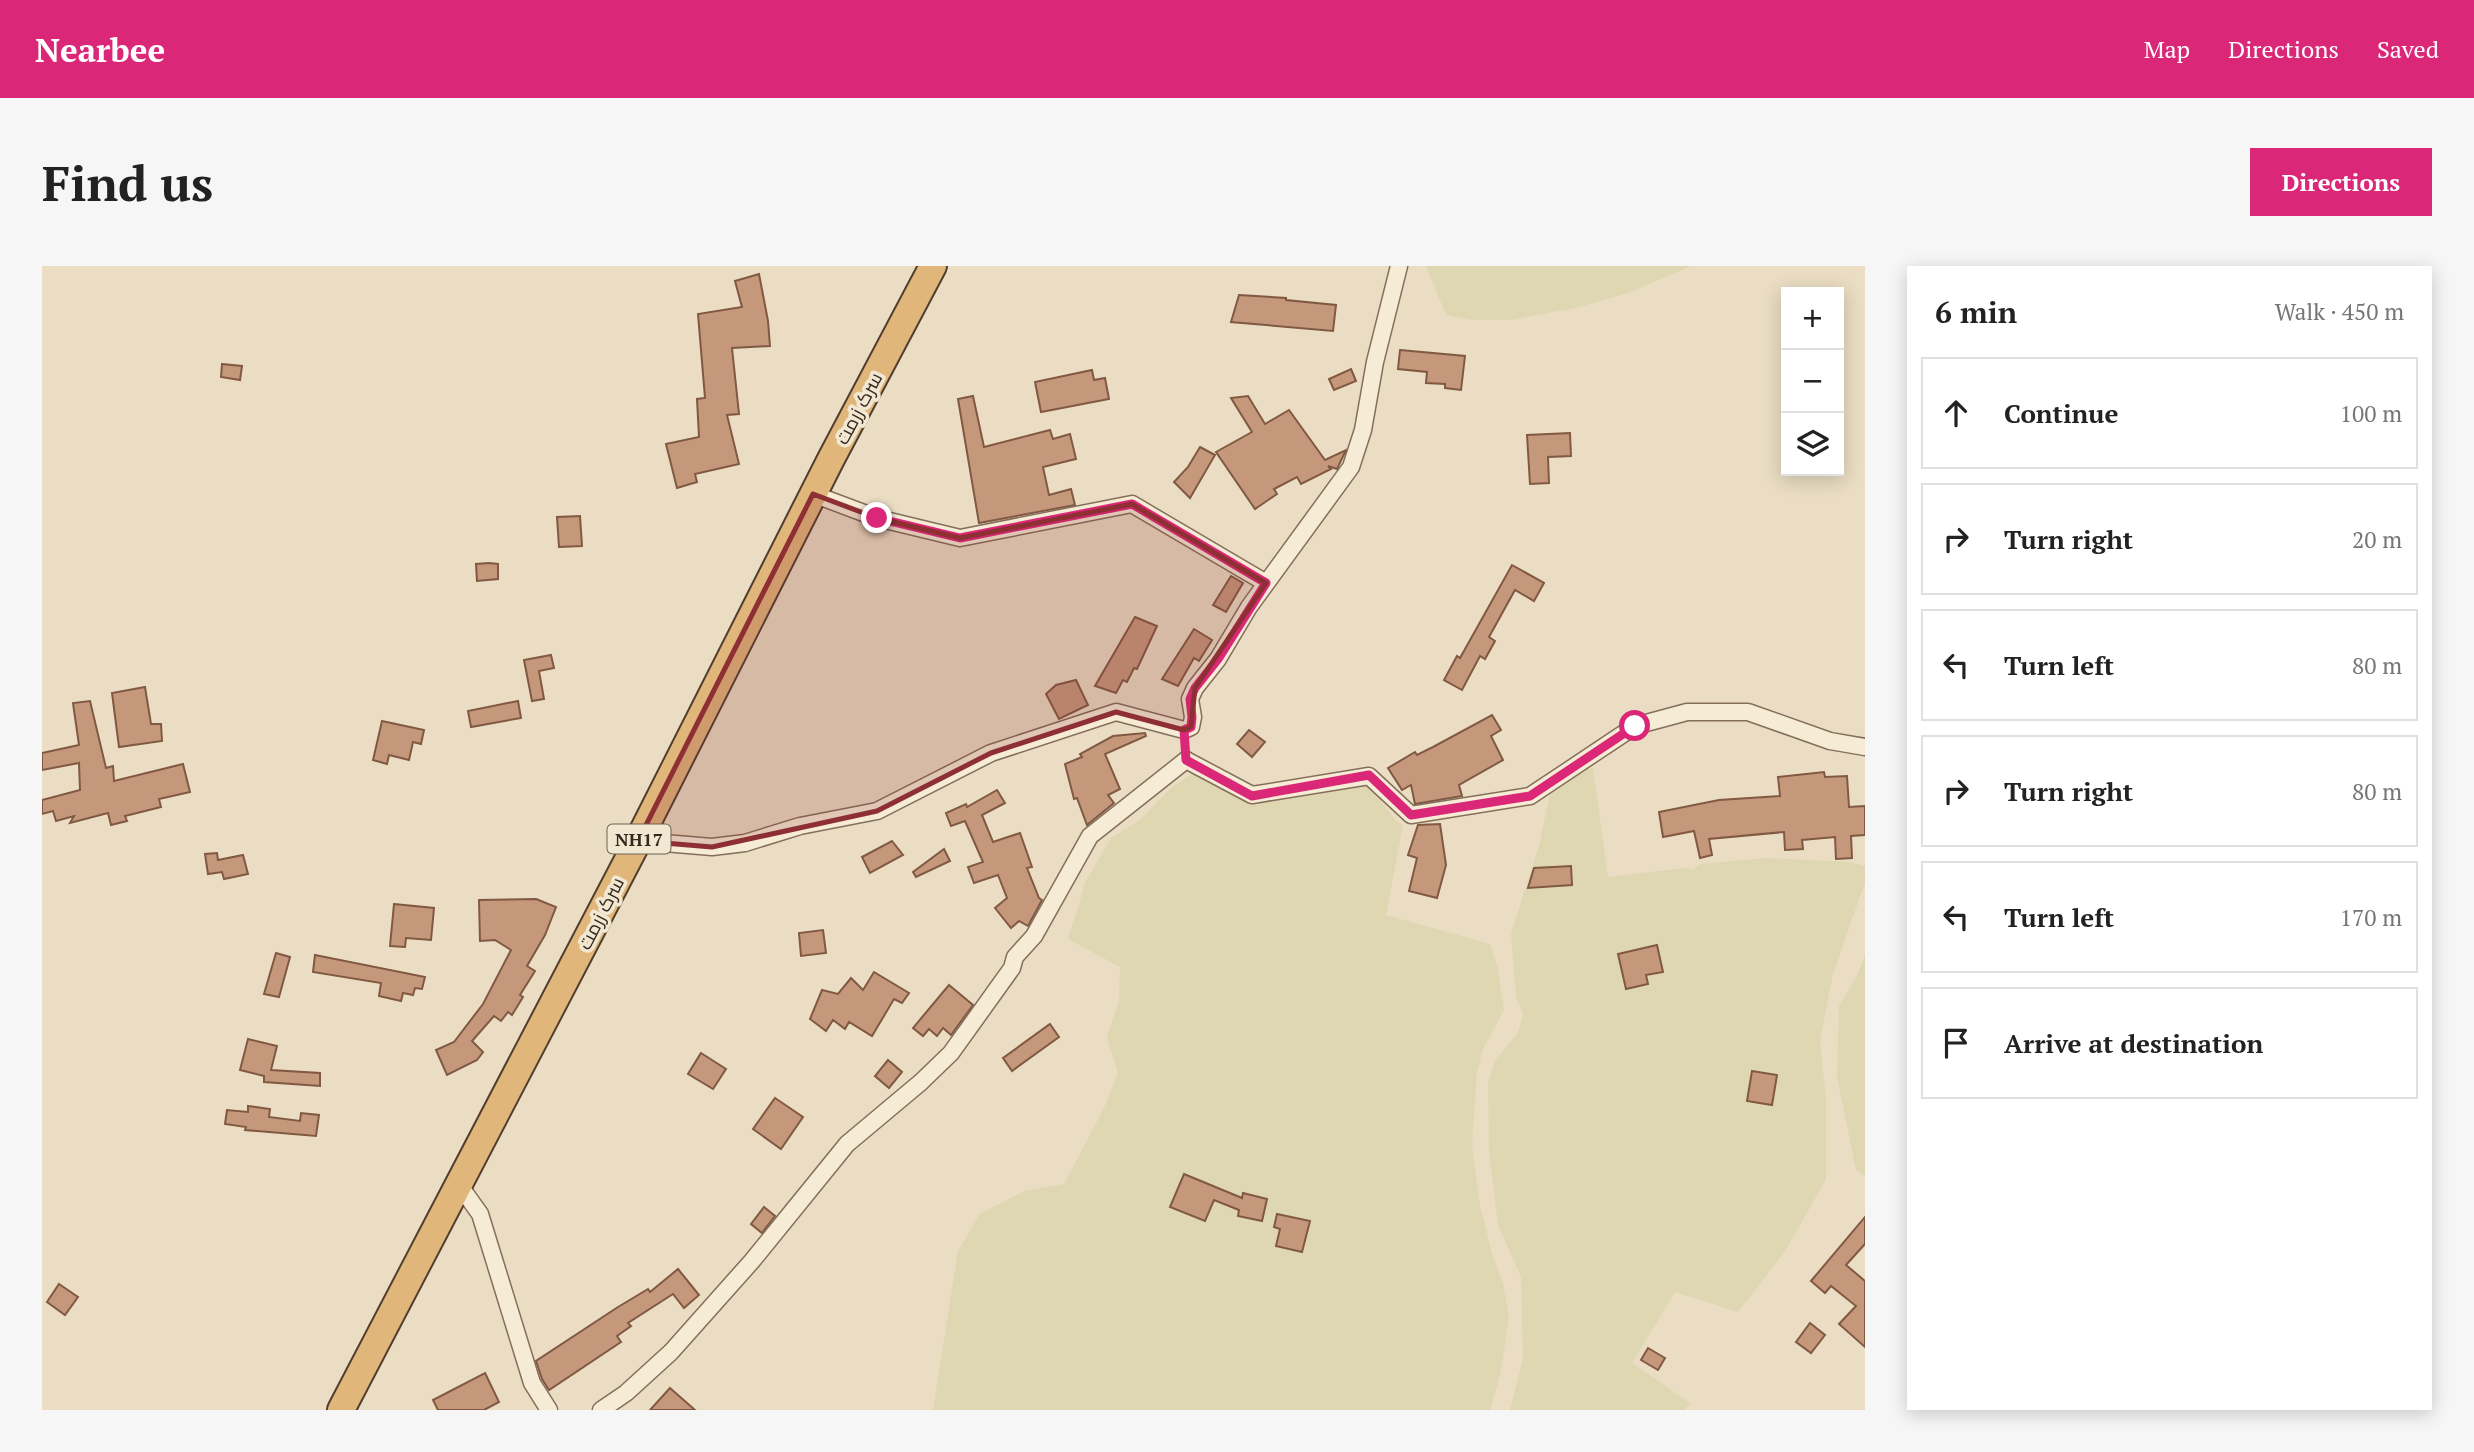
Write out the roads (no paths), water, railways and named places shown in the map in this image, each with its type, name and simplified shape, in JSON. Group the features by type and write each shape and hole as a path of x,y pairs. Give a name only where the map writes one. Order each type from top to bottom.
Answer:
{"highway":[{"name":"سرک زرمت","path":"341,1410 460,1186 813,494 933,266"}],"street":[{"path":"642,833 664,843 712,847 745,843 800,825 877,811 991,753 1116,712 1184,730 1191,727 1190,699 1195,688 1218,659 1266,583 1351,467 1363,430 1375,362 1399,266"},
{"path":"813,494 877,518 960,538 1132,504 1266,583"},
{"path":"1186,760 1252,796 1369,775 1411,815 1530,796 1635,726 1687,712 1748,712 1830,741 1865,747"},
{"path":"1184,730 1186,760"},
{"path":"601,1410 626,1393 671,1352 752,1261 847,1144 921,1082 951,1052 1012,968 1016,957 1034,936 1090,836 1186,760"},
{"path":"460,1186 480,1214 532,1383 549,1410"}]}
